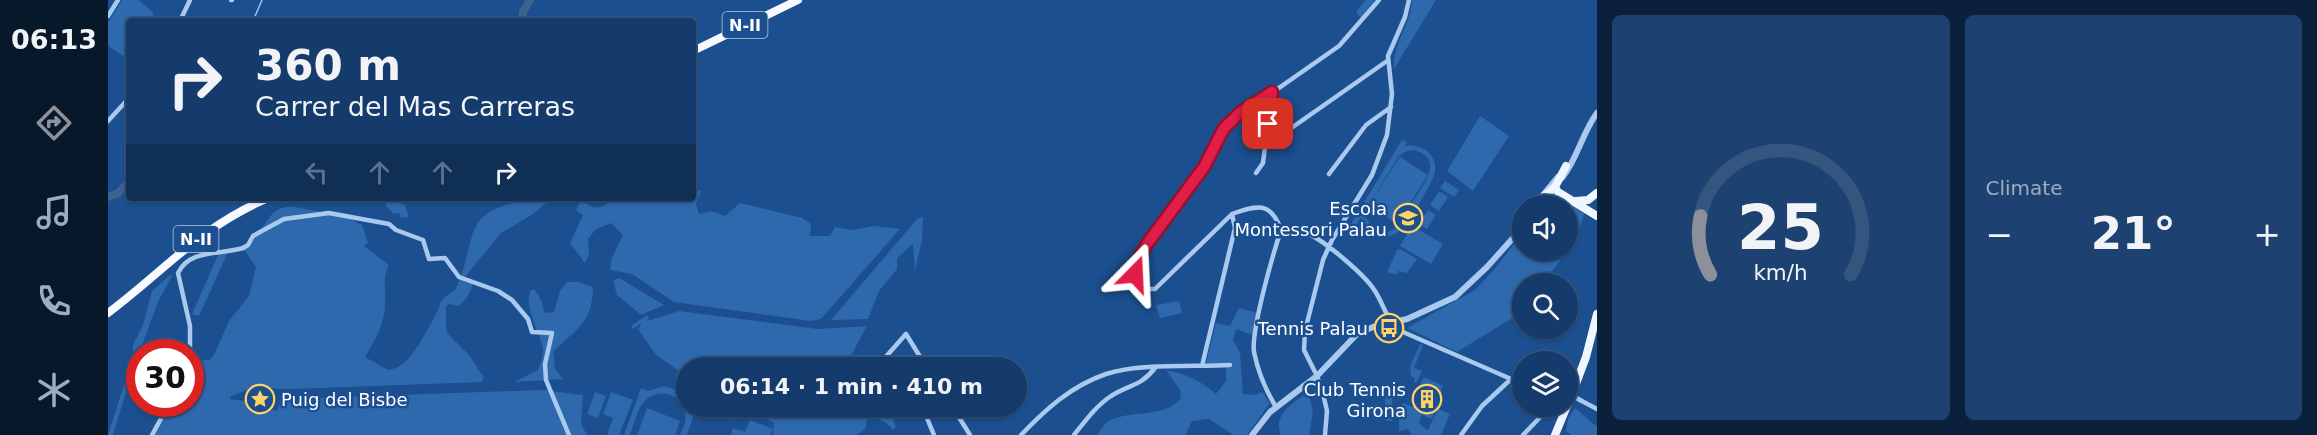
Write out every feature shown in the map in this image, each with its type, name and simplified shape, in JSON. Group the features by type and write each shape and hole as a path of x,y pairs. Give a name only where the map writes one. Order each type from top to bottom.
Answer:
{"highway":[{"name":"N-II","path":"696,50 798,0"},
{"name":"N-II","path":"108,314 204,233 262,201"}],"main road":[{"path":"1550,195 1560,188 1566,166"},
{"path":"1549,194 1560,188"},
{"path":"1560,188 1567,195"},
{"path":"1578,200 1586,201 1597,193"},
{"path":"1578,204 1597,216"},
{"path":"1578,378 1597,314"},
{"path":"1555,435 1562,417"}],"street":[{"path":"108,16 118,0"},
{"path":"181,18 190,0"},
{"path":"1276,407 1263,385 1254,350 1255,331 1281,230 1274,214 1257,206 1232,214 1155,288 1145,289 1135,274 1139,258 1204,167 1228,123 1339,46 1379,0"},
{"path":"1325,435 1326,411 1317,376 1304,350 1304,339 1323,260 1372,175 1389,129 1392,94 1387,61 1405,17 1409,0"},
{"path":"1265,148 1387,61"},
{"path":"1256,173 1263,163 1272,92"},
{"path":"108,121 126,101"},
{"path":"1329,174 1366,125 1391,107"},
{"path":"1560,188 1597,112"},
{"path":"1544,195 1581,144"},
{"path":"190,339 190,326 178,273 183,264 195,256 243,248 248,245 253,236 284,219 335,213 389,224 396,230 423,240 429,259 446,258 459,277 498,291 512,300 528,319 532,332 552,333 545,364 545,376 569,435"},
{"path":"1202,366 1235,228 1232,214"},
{"path":"1281,230 1302,231 1329,247 1371,285 1391,323 1403,332 1511,379 1482,406 1461,435"},
{"path":"1252,435 1259,424 1276,407 1317,376 1357,334 1407,320 1455,297 1469,286 1512,239"},
{"path":"887,357 906,334 920,357"},
{"path":"1021,435 1058,399 1089,381 1121,370 1230,365"},
{"path":"1074,435 1103,403 1119,391 1142,382 1155,368"},
{"path":"1578,399 1597,409"},
{"path":"152,435 162,417"},
{"path":"927,417 934,435"},
{"path":"959,417 970,435"},
{"path":"1523,435 1540,417"}],"shaded area":[{"path":"122,0 139,0 154,14 152,18 126,18 125,57 108,46 108,23"},
{"path":"1366,0 1375,0 1361,18 1356,12"},
{"path":"1412,0 1436,0 1394,69 1396,51"},
{"path":"1480,116 1509,136 1473,191 1447,171"},
{"path":"1402,140 1407,142 1405,146 1417,146 1431,155 1435,166 1433,177 1413,213 1398,232 1387,237 1376,235 1367,228 1361,217 1356,226 1351,224","holes":["1414,150 1424,154 1429,160 1429,174 1399,225 1386,232 1375,229 1366,218 1368,206 1399,156"]},
{"path":"1400,157 1428,175 1397,224 1368,206"},
{"path":"1445,181 1459,190 1454,197 1440,188"},
{"path":"696,189 701,191 696,204 699,214 711,211 725,216 740,203 802,218 811,224 810,236 830,236 835,227 852,230 873,226 900,229 821,319 811,321 674,302 632,274 610,270 611,260 623,235 611,223 596,229 588,239 589,255 585,263 570,243 583,215 576,210 580,201 593,207 605,205 609,201 696,201"},
{"path":"1439,191 1448,197 1439,211 1430,205"},
{"path":"385,201 401,201 409,217 401,218 399,213 394,214"},
{"path":"522,201 549,201 530,216 501,233 464,278 473,282 466,298 459,306 449,304 446,307 448,334 469,355 484,378 481,382 293,389 252,388 231,396 230,399 242,401 251,397 251,404 254,406 277,411 281,400 285,399 542,390 583,395 581,424 587,435 152,435 162,417 204,417 204,360 209,360 214,355 229,321 249,296 256,267 243,248 277,210 291,207 341,214 362,225 368,243 364,246 389,265 385,279 383,317 376,338 365,357 388,370 400,366 411,356 438,311 441,301 457,287 476,226 493,210"},
{"path":"1428,210 1436,215 1427,229 1419,224"},
{"path":"1578,210 1584,214 1578,233"},
{"path":"923,217 922,240 915,271 913,244 897,258 897,269 879,291 868,319 831,320 917,219"},
{"path":"1412,226 1443,244 1431,264 1400,246"},
{"path":"1512,247 1512,261 1559,261 1550,273 1512,273 1512,318 1457,352 1407,328 1475,290"},
{"path":"1400,249 1417,259 1407,273 1398,271 1397,275 1387,272 1397,250"},
{"path":"228,252 199,316 192,314 219,253"},
{"path":"173,274 158,302 144,339 136,339 143,325 152,291"},
{"path":"619,278 664,305 641,315 617,295 613,281"},
{"path":"567,282 578,282 593,287 590,310 586,318 553,352 555,369 563,379 514,382 538,370 543,351 529,305 531,290 535,290 545,313 554,312 560,291"},
{"path":"1179,301 1182,313 1160,318 1156,305"},
{"path":"1239,308 1258,313 1253,335 1236,329 1233,340 1240,353 1243,394 1254,395 1262,392 1270,403 1247,435 1234,435 1209,419 1192,421 1185,435 1097,435 1107,422 1118,417 1157,411 1174,405 1181,398 1180,390 1166,370 1193,379 1216,394 1226,381 1226,364 1206,363 1216,323 1230,326"},
{"path":"679,311 818,329 867,326 850,357 676,357 676,369 656,355 638,329 642,323 633,329 631,326 647,315 649,318 647,321"},
{"path":"1420,344 1423,345 1414,368 1422,371 1416,383 1411,376 1410,366"},
{"path":"1424,377 1443,386 1437,401 1435,400 1437,396 1418,388"},
{"path":"126,378 126,392 113,435 108,435"},
{"path":"664,386 676,390 676,399 669,394 656,394 650,397 642,404 630,435 624,435 641,388 648,391"},
{"path":"595,392 606,396 598,418 587,414"},
{"path":"611,392 633,400 619,435 607,435 613,418 603,414"},
{"path":"1304,395 1310,399 1313,411 1309,435 1281,435 1279,422 1281,417 1288,407"},
{"path":"1385,396 1392,396 1392,421 1386,421"},
{"path":"1403,403 1416,408 1419,404 1435,411 1432,419 1422,415 1419,422 1428,430 1438,409 1450,414 1441,435 1412,435 1408,429 1399,431 1399,413"},
{"path":"647,408 680,421 675,435 637,435"},
{"path":"1578,411 1597,427 1597,435 1572,435 1566,431 1568,419 1578,417"},
{"path":"693,417 687,435 680,435 684,424 685,418"},
{"path":"763,417 870,417 866,422 866,428 857,435 773,435 774,423"},
{"path":"873,417 892,417 896,427 893,430 885,422"},
{"path":"750,420 773,429 770,435 731,435 733,428 745,432"}],"waterway":[{"path":"254,18 262,0"},
{"path":"523,18 523,12 530,0"},
{"path":"108,197 118,193 126,185"}],"place":[{"name":"Escola Montessori Palau","path":"1408,218"},
{"name":"Tennis Palau","path":"1389,328"},
{"name":"Puig del Bisbe","path":"260,399"},
{"name":"Club Tennis Girona","path":"1427,399"}],"route":[{"path":"1135,274 1139,258 1147,244 1204,167 1224,128 1241,112 1272,92 1268,124"}]}
